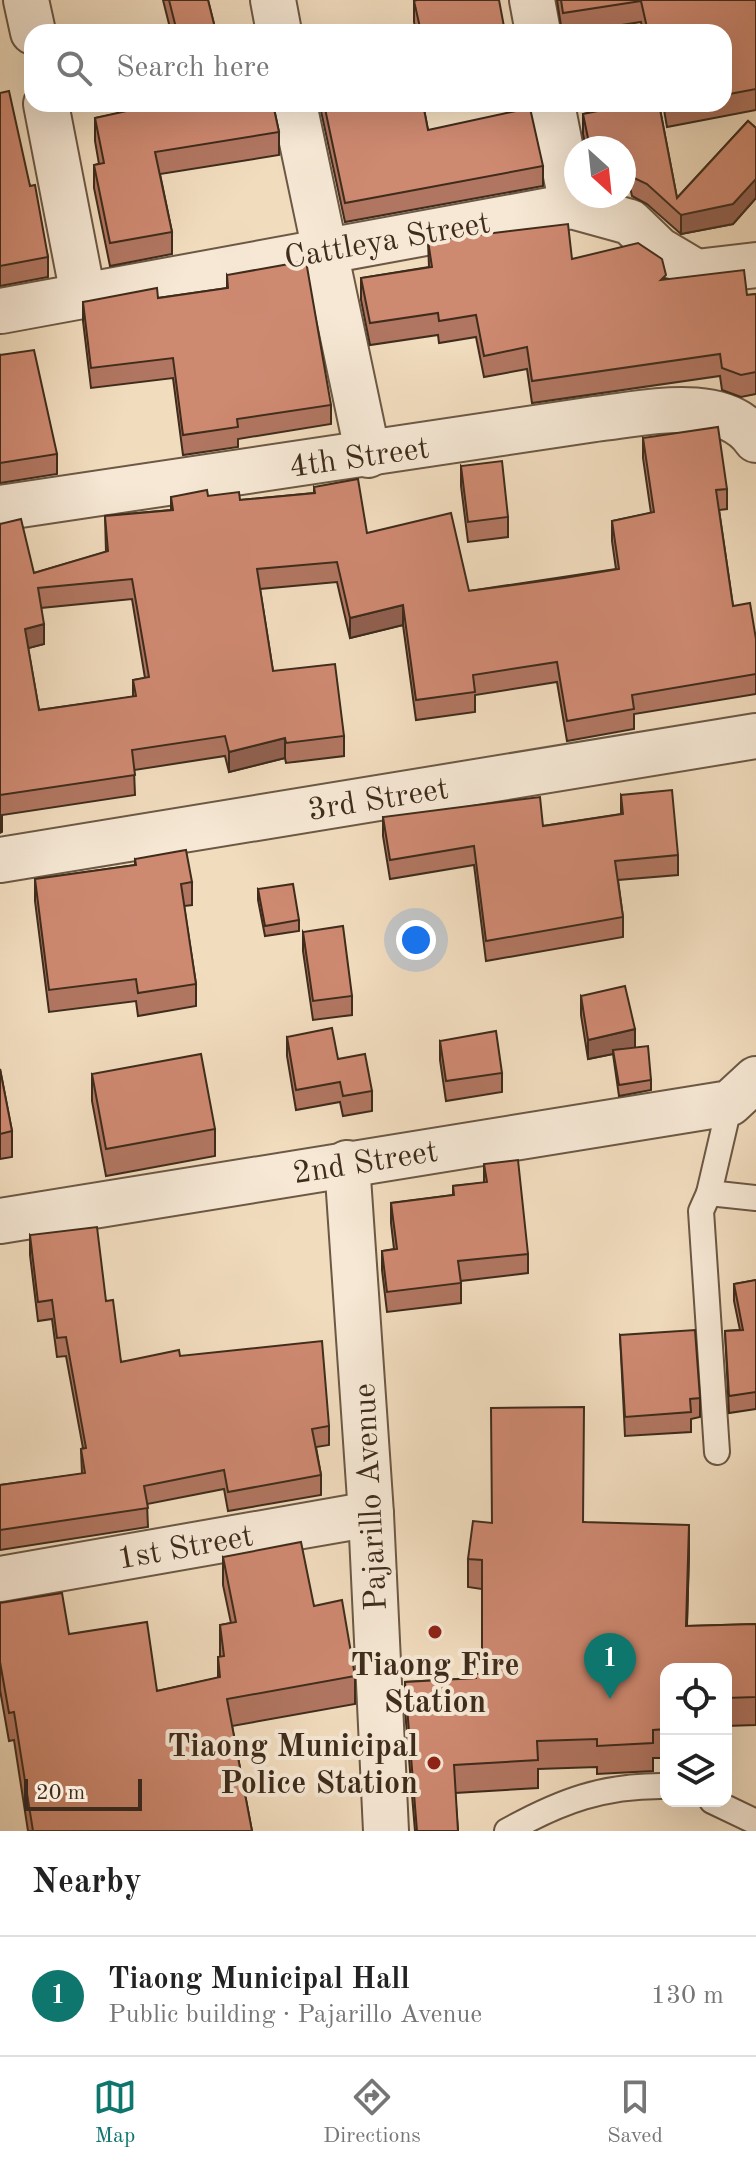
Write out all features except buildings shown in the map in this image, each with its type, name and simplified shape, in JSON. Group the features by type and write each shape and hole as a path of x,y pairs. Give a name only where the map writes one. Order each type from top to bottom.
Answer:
{"street":[{"path":"26,0 31,24"},
{"path":"273,0 278,24"},
{"path":"532,0 536,24"},
{"path":"48,112 83,295"},
{"path":"296,112 368,455"},
{"path":"554,112 564,165"},
{"name":"Cattleya Street","path":"1,311 564,207"},
{"name":"Cattleya Street","path":"579,208 630,222 659,250 696,272 756,265"},
{"name":"4th Street","path":"0,508 595,419 682,410 718,414 747,428 756,440"},
{"name":"3rd Street","path":"0,860 756,736"},
{"name":"2nd Street","path":"0,1221 347,1163 743,1091"},
{"name":"Pajarillo Avenue","path":"347,1163 371,1514 386,1831"},
{"name":"1st Street","path":"0,1579 371,1514"}],"lane":[{"path":"717,1452 701,1211 743,1091"},
{"path":"709,1193 756,1198"},
{"path":"507,1831 586,1794 625,1785 660,1786"},
{"path":"725,1807 756,1822"}],"place":[{"name":"Tiaong Fire Station","path":"435,1632"},
{"name":"Tiaong Municipal Hall","path":"610,1699"},
{"name":"Tiaong Municipal Police Station","path":"434,1763"}]}
